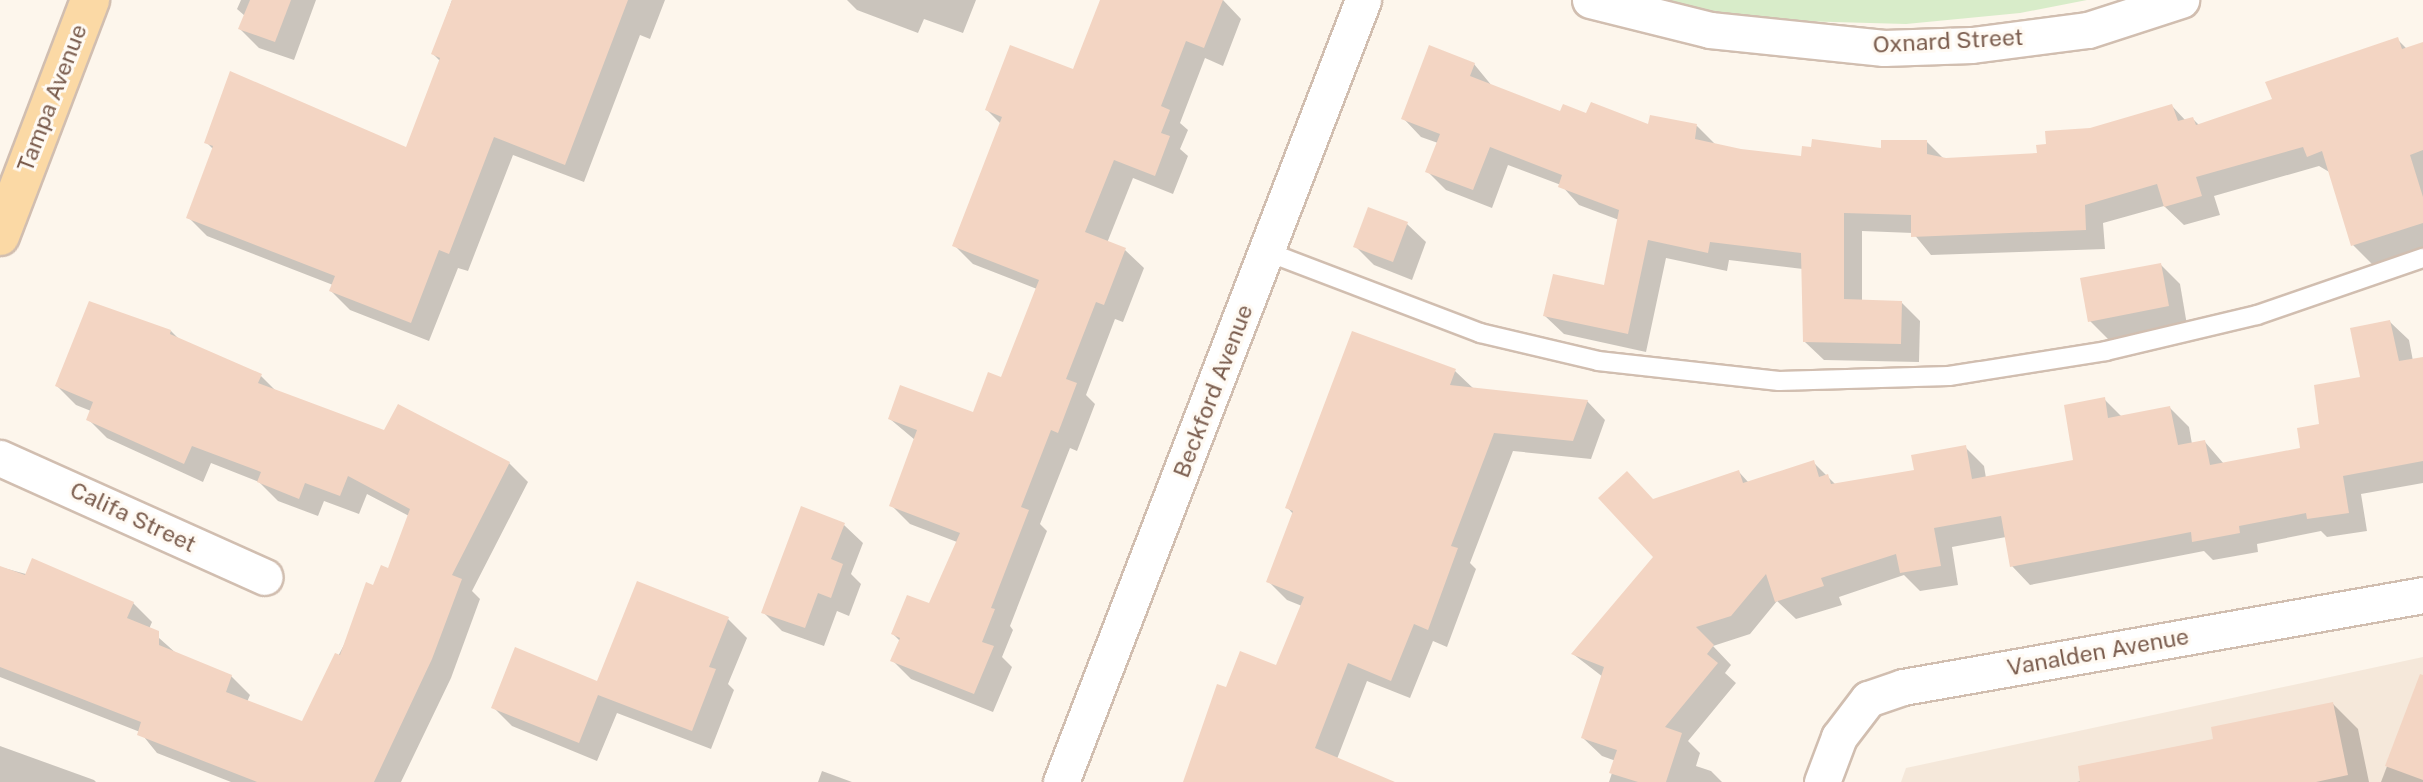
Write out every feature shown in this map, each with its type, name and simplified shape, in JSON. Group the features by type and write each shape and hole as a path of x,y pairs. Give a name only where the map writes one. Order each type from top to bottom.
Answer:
{"main road":[{"name":"Tampa Avenue","path":"0,236 90,0"}],"street":[{"name":"Beckford Avenue","path":"1061,782 1268,253 1363,0"},
{"name":"Oxnard Street","path":"1590,0 1710,30 1884,48 1972,45 2088,30 2180,0"},
{"name":"Califa Street","path":"0,457 265,577"},
{"name":"Vanalden Avenue","path":"1822,782 1839,737 1868,699 1903,687 2423,594"}],"lane":[{"path":"1268,253 1480,333 1598,361 1779,381 1949,376 2106,351 2257,315 2423,258"}],"shaded area":[{"path":"2423,657 2423,782 1901,782 1906,768"}],"green space":[{"path":"1660,0 2087,0 2020,13 1906,24 1798,21 1702,11"}],"building":[{"path":"250,0 291,0 275,42 238,29"},
{"path":"452,0 628,0 565,165 494,137 449,254 439,250 411,323 329,291 335,276 186,218 213,146 204,143 230,71 406,147 440,58 431,54"},
{"path":"1100,0 1223,0 1204,48 1186,41 1161,106 1170,110 1161,133 1170,136 1155,176 1114,160 1085,232 1126,248 1104,305 1096,302 1066,379 1077,383 1058,433 1051,430 1021,507 1029,510 991,608 995,609 982,642 994,646 974,694 890,661 900,638 891,634 907,595 929,603 960,533 889,506 917,430 888,419 900,385 973,412 988,372 1001,377 1039,280 952,246 1002,117 985,110 1010,45 1073,69"},
{"path":"2398,37 2402,49 2423,42 2423,150 2410,155 2423,197 2423,223 2351,246 2322,151 2307,157 2303,147 2196,177 2202,196 2164,207 2157,184 2085,205 2086,230 1911,237 1911,215 1844,213 1844,299 1902,301 1901,344 1803,342 1801,253 1710,242 1708,253 1648,240 1628,334 1543,316 1553,274 1604,285 1619,210 1558,187 1562,175 1490,147 1473,190 1425,172 1440,134 1401,119 1429,45 1475,63 1470,76 1560,111 1563,104 1586,113 1591,102 1648,124 1650,115 1697,124 1695,139 1741,149 1801,156 1802,146 1811,147 1812,139 1881,148 1881,140 1927,140 1927,154 1946,158 2037,153 2036,145 2046,144 2045,131 2090,128 2172,104 2178,121 2193,117 2196,125 2272,99 2265,82"},
{"path":"1368,207 1408,222 1393,262 1353,247"},
{"path":"2161,263 2169,306 2088,322 2080,278"},
{"path":"89,301 171,330 170,334 262,374 258,383 384,430 398,404 510,462 452,575 462,579 432,659 374,782 257,782 137,735 141,722 0,667 0,566 25,575 32,558 134,602 127,618 159,631 159,645 232,675 226,692 302,721 335,653 340,655 366,582 373,585 381,565 388,568 410,509 348,476 340,496 305,483 299,499 257,482 261,472 192,446 184,464 86,420 93,402 55,386"},
{"path":"2390,320 2399,361 2423,357 2423,461 2343,476 2349,513 2307,519 2306,513 2239,526 2240,533 2192,542 2191,532 2010,567 2001,516 1934,528 1941,566 1900,573 1896,554 1821,578 1824,586 1775,602 1766,574 1731,616 1696,627 1714,645 1707,654 1718,663 1665,727 1682,733 1666,782 1638,782 1609,773 1617,750 1581,738 1604,667 1571,654 1653,557 1598,498 1627,471 1653,499 1739,470 1743,483 1814,460 1819,477 1828,474 1831,484 1914,470 1911,455 1966,445 1972,479 2073,460 2064,405 2105,397 2108,418 2170,406 2178,445 2205,440 2210,465 2300,448 2297,428 2319,424 2314,385 2360,377 2350,328"},
{"path":"1352,331 1456,369 1450,385 1588,400 1573,441 1494,433 1451,546 1458,548 1428,630 1414,624 1391,681 1348,663 1315,748 1395,782 1183,782 1217,684 1226,687 1240,651 1276,665 1304,597 1266,582 1293,511 1285,508"},
{"path":"801,506 845,523 831,559 843,564 831,598 818,593 805,628 761,613"},
{"path":"637,581 729,617 709,667 716,669 692,731 598,695 579,743 491,708 515,647 597,681"},
{"path":"2420,674 2423,675 2423,780 2385,766"},
{"path":"2333,702 2348,775 2316,782 2080,782 2078,766 2213,739 2211,727"}]}
